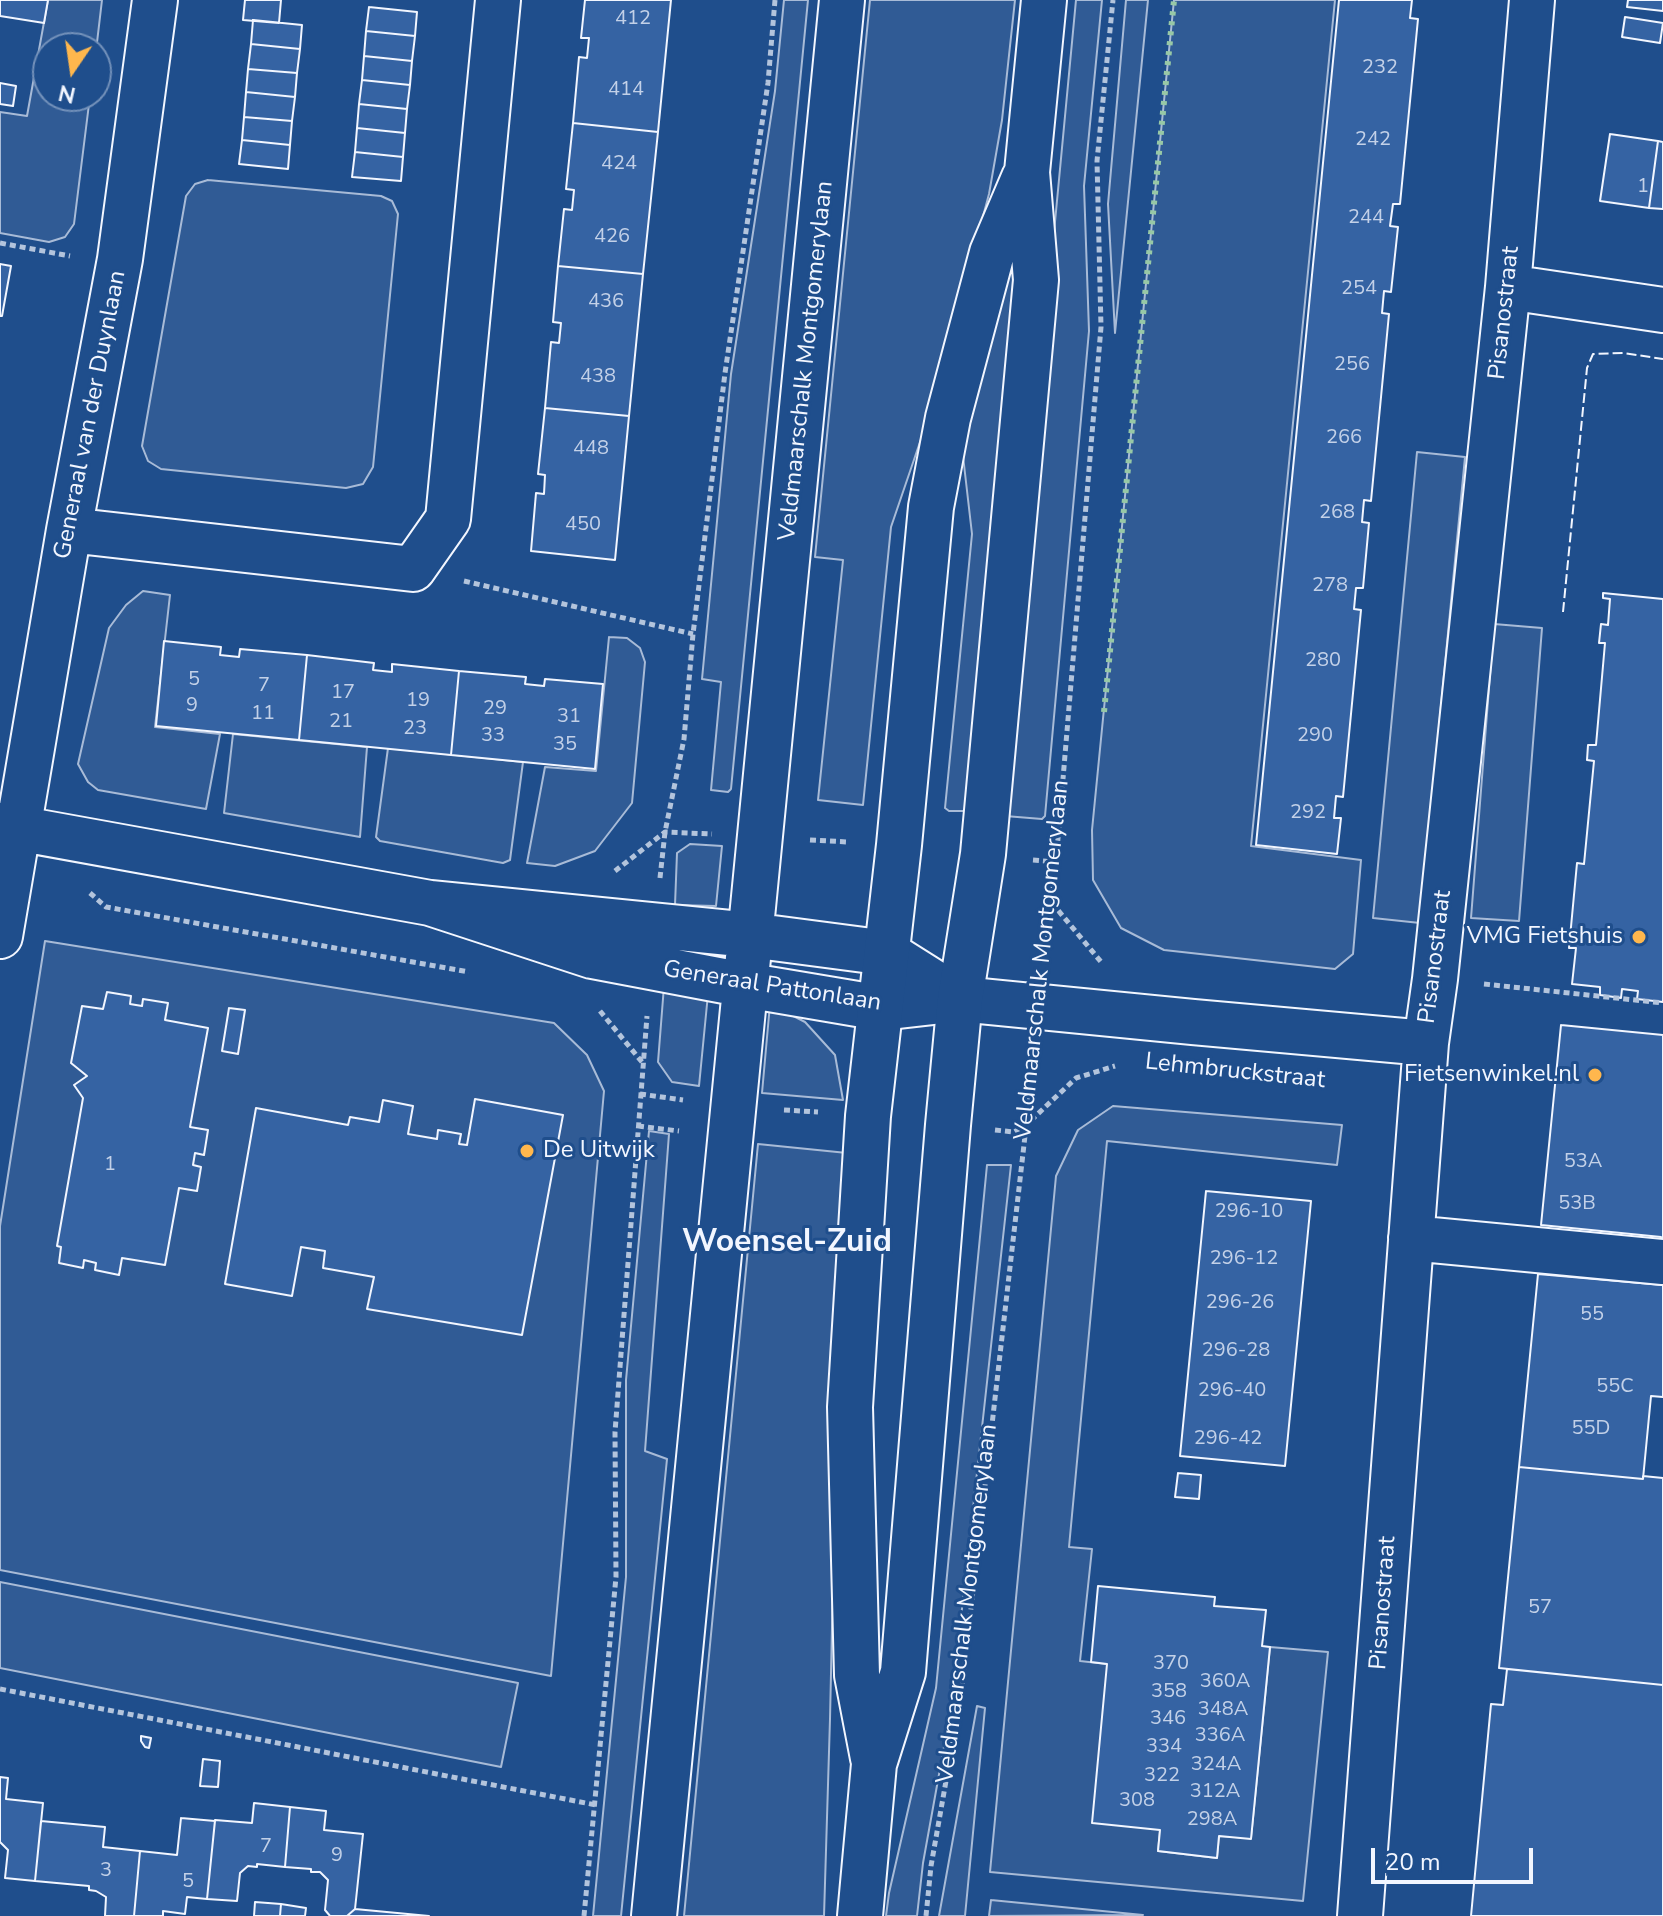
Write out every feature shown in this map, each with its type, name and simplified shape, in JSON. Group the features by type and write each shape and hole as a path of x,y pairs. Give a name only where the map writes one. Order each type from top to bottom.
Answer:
{"street":[{"name":"Generaal van der Duynlaan","path":"0,936 9,826 120,259 155,0"},
{"path":"69,530 413,569 448,519 498,0"},
{"name":"Veldmaarschalk Montgomerylaan","path":"654,1916 842,0"},
{"path":"860,1916 874,1764 903,1672 960,999 983,854 1036,280 1027,172 1044,0"},
{"name":"Pisanostraat","path":"1360,1916 1426,1043 1508,287 1532,0"},
{"path":"874,1764 857,1675 850,1407 868,1116 934,492 948,418 992,253 1027,172"},
{"path":"1508,287 1663,310"},
{"name":"Generaal Pattonlaan","path":"9,826 430,903 750,935 887,953 960,999"},
{"name":"Generaal Pattonlaan","path":"430,903 592,956 651,968 881,1008 960,999"},
{"name":"Lehmbruckstraat","path":"960,999 1426,1043"},
{"path":"1411,1238 1663,1262"}],"path":[{"path":"655,925 665,832 684,739 693,634 725,373 768,83 775,0"},
{"name":"Veldmaarschalk Montgomerylaan","path":"926,1916 931,1866 961,1696 1054,876 1101,327 1097,161 1113,0"},
{"path":"0,243 61,255 120,259"},
{"path":"413,569 693,634"},
{"path":"84,887 106,907 473,973"},
{"path":"584,1916 616,1577 615,1432 651,968"},
{"path":"1435,979 1663,1003"},
{"path":"589,1006 602,1012 643,1062"},
{"name":"Lehmbruckstraat","path":"1026,1125 1076,1078 1118,1065"},
{"path":"640,1094 868,1116"},
{"path":"948,1125 1014,1132 1026,1125"},
{"path":"638,1126 688,1132"},
{"path":"0,1689 596,1805"}],"shaded area":[{"path":"48,0 102,0 98,32 42,32"},
{"path":"784,0 808,0 731,789 728,792 711,790 721,682 702,679 731,374 775,91"},
{"path":"870,0 1015,0 1002,120 989,194 932,407 891,527 863,805 818,800 843,560 815,557"},
{"path":"1076,0 1102,0 1084,186 1089,331 1045,816 1042,819 1005,816"},
{"path":"1126,0 1148,0 1115,333 1108,204"},
{"path":"1174,0 1335,0 1251,846 1361,860 1353,954 1335,969 1164,950 1121,928 1093,880 1092,830"},
{"path":"32,88 32,112 88,112 74,224 65,237 49,242 0,233 0,112 27,116"},
{"path":"208,180 381,196 392,201 398,214 373,467 363,484 346,488 161,469 148,461 142,446 186,196 195,184"},
{"path":"1011,238 1022,240 965,811 949,811 945,808 972,534 960,430"},
{"path":"1417,452 1465,457 1420,923 1373,918"},
{"path":"143,591 170,595 155,727 220,734 206,809 98,790 88,782 78,764 109,628 126,605"},
{"path":"1494,624 1542,628 1519,921 1471,918"},
{"path":"609,637 627,638 640,648 645,662 632,803 595,851 555,866 527,863 545,767 596,771"},
{"path":"233,734 367,747 360,837 224,813"},
{"path":"388,748 523,762 510,860 503,863 380,841 376,837"},
{"path":"690,844 722,846 716,906 675,905 677,853"},
{"path":"45,941 554,1023 587,1055 604,1091 551,1676 0,1570 0,1226"},
{"path":"664,986 708,994 699,1086 672,1082 658,1062"},
{"path":"770,1004 805,1022 835,1055 843,1100 762,1093"},
{"path":"1113,1106 1342,1125 1337,1165 1107,1141 1069,1547 1092,1549 1080,1661 1107,1664 1160,1830 1158,1851 1217,1858 1219,1836 1251,1838 1270,1647 1328,1652 1303,1901 990,1872 1056,1176 1078,1130"},
{"path":"649,1131 669,1134 645,1451 667,1459 621,1916 593,1916 626,1577 626,1380"},
{"path":"758,1144 847,1153 837,1398 824,1916 684,1916"},
{"path":"987,1165 1011,1165 951,1708 923,1863 917,1916 886,1916 936,1688"},
{"path":"0,1582 518,1683 501,1767 0,1668"},
{"path":"977,1706 985,1708 965,1916 939,1916"},
{"path":"991,1900 1143,1915 989,1916"}],"building":[{"path":"0,0 48,0 44,23 0,16"},
{"path":"245,0 281,0 279,23 243,20"},
{"path":"585,0 671,0 658,132 573,123 579,57 587,58 589,38 581,38"},
{"path":"1339,0 1412,0 1410,18 1418,19 1400,204 1393,204 1390,226 1398,227 1391,292 1384,291 1382,313 1389,314 1371,501 1364,500 1362,522 1369,523 1363,588 1356,588 1354,609 1361,610 1343,797 1336,796 1334,818 1341,818 1337,854 1256,845"},
{"path":"1628,0 1663,0 1663,11 1627,7"},
{"path":"369,7 417,12 415,36 366,31"},
{"path":"1625,17 1663,23 1660,43 1622,37"},
{"path":"253,20 302,25 300,49 251,44"},
{"path":"366,31 415,36 412,61 364,56"},
{"path":"251,44 300,49 297,73 248,69"},
{"path":"364,56 412,61 410,85 362,80"},
{"path":"248,69 297,73 295,97 246,92"},
{"path":"362,80 410,85 407,109 359,104"},
{"path":"0,83 16,86 13,106 0,104"},
{"path":"246,92 295,97 292,121 244,117"},
{"path":"359,104 407,109 405,133 357,128"},
{"path":"244,117 292,121 290,145 242,140"},
{"path":"573,123 658,132 643,274 558,266 564,209 572,210 574,190 566,189"},
{"path":"357,128 405,133 403,157 355,152"},
{"path":"1610,134 1658,141 1649,208 1600,201"},
{"path":"242,140 290,145 288,169 239,164"},
{"path":"1658,141 1663,142 1663,209 1649,208"},
{"path":"355,152 403,157 401,181 352,177"},
{"path":"0,264 11,266 2,316 0,316"},
{"path":"558,266 643,274 629,416 545,408 551,342 559,343 561,323 553,322"},
{"path":"545,408 629,416 615,560 531,551 536,493 544,494 545,475 538,474"},
{"path":"1603,593 1663,599 1663,1002 1637,999 1638,991 1622,989 1621,998 1600,995 1600,987 1572,984 1576,948 1569,948 1577,863 1584,864 1594,761 1587,760 1588,745 1596,745 1605,643 1599,643 1601,624 1608,625 1610,599 1603,598"},
{"path":"164,641 221,647 220,655 239,657 240,649 307,655 299,740 156,726"},
{"path":"307,655 374,663 373,670 392,672 392,664 459,671 451,755 299,740"},
{"path":"459,671 526,677 525,684 544,686 545,679 603,684 595,769 451,755"},
{"path":"107,992 131,996 130,1004 142,1006 143,999 168,1003 165,1020 208,1028 190,1127 208,1130 204,1155 195,1153 193,1165 201,1167 197,1191 179,1188 165,1265 122,1258 119,1275 95,1270 96,1263 84,1260 83,1268 59,1263 61,1247 57,1246 83,1098 74,1085 87,1076 71,1063 82,1006 103,1009"},
{"path":"229,1008 245,1010 238,1054 222,1051"},
{"path":"1561,1025 1663,1035 1663,1249 1660,1248 1661,1237 1541,1225"},
{"path":"475,1099 563,1115 522,1335 367,1309 374,1277 323,1268 325,1251 301,1247 292,1296 225,1284 256,1108 348,1125 350,1117 379,1122 383,1100 413,1106 408,1134 437,1139 438,1130 461,1134 459,1144 467,1145"},
{"path":"1206,1191 1311,1201 1285,1466 1180,1456"},
{"path":"1538,1274 1663,1285 1663,1397 1651,1396 1643,1479 1519,1467"},
{"path":"1519,1467 1643,1479 1643,1476 1663,1478 1663,1685 1499,1668"},
{"path":"1178,1473 1201,1475 1199,1499 1175,1497"},
{"path":"1098,1586 1215,1597 1214,1606 1266,1610 1262,1646 1270,1647 1251,1839 1219,1836 1217,1858 1158,1851 1160,1830 1092,1823 1107,1664 1091,1662"},
{"path":"1507,1669 1663,1685 1663,1916 1471,1916 1491,1704 1503,1705"},
{"path":"141,1736 151,1738 149,1748 141,1741"},
{"path":"203,1759 220,1761 218,1787 200,1786"},
{"path":"0,1777 8,1778 6,1799 43,1803 35,1881 5,1878 8,1850 0,1842"},
{"path":"254,1803 290,1807 285,1867 248,1866 240,1873 237,1901 207,1899 215,1820 252,1823"},
{"path":"290,1807 326,1811 324,1830 363,1834 355,1909 347,1916 330,1916 325,1910 328,1880 320,1872 285,1867"},
{"path":"181,1818 215,1821 207,1899 187,1897 185,1914 163,1911 163,1916 134,1916 140,1851 177,1855"},
{"path":"41,1821 105,1827 103,1847 140,1851 134,1916 105,1916 106,1897 89,1890 89,1886 35,1881"},
{"path":"255,1902 281,1904 280,1916 254,1916"},
{"path":"281,1904 306,1908 305,1916 280,1916"},
{"path":"355,1909 429,1916 347,1916"}],"hedge":[{"path":"1104,712 1174,0"}],"fence":[{"path":"1563,612 1587,368 1593,354 1623,353 1663,359"}],"place":[{"name":"VMG Fietshuis","path":"1639,937"},
{"name":"Fietsenwinkel.nl","path":"1595,1075"},
{"name":"De Uitwijk","path":"527,1151"}],"district":[{"name":"Woensel-Zuid","path":"787,1243"}]}
